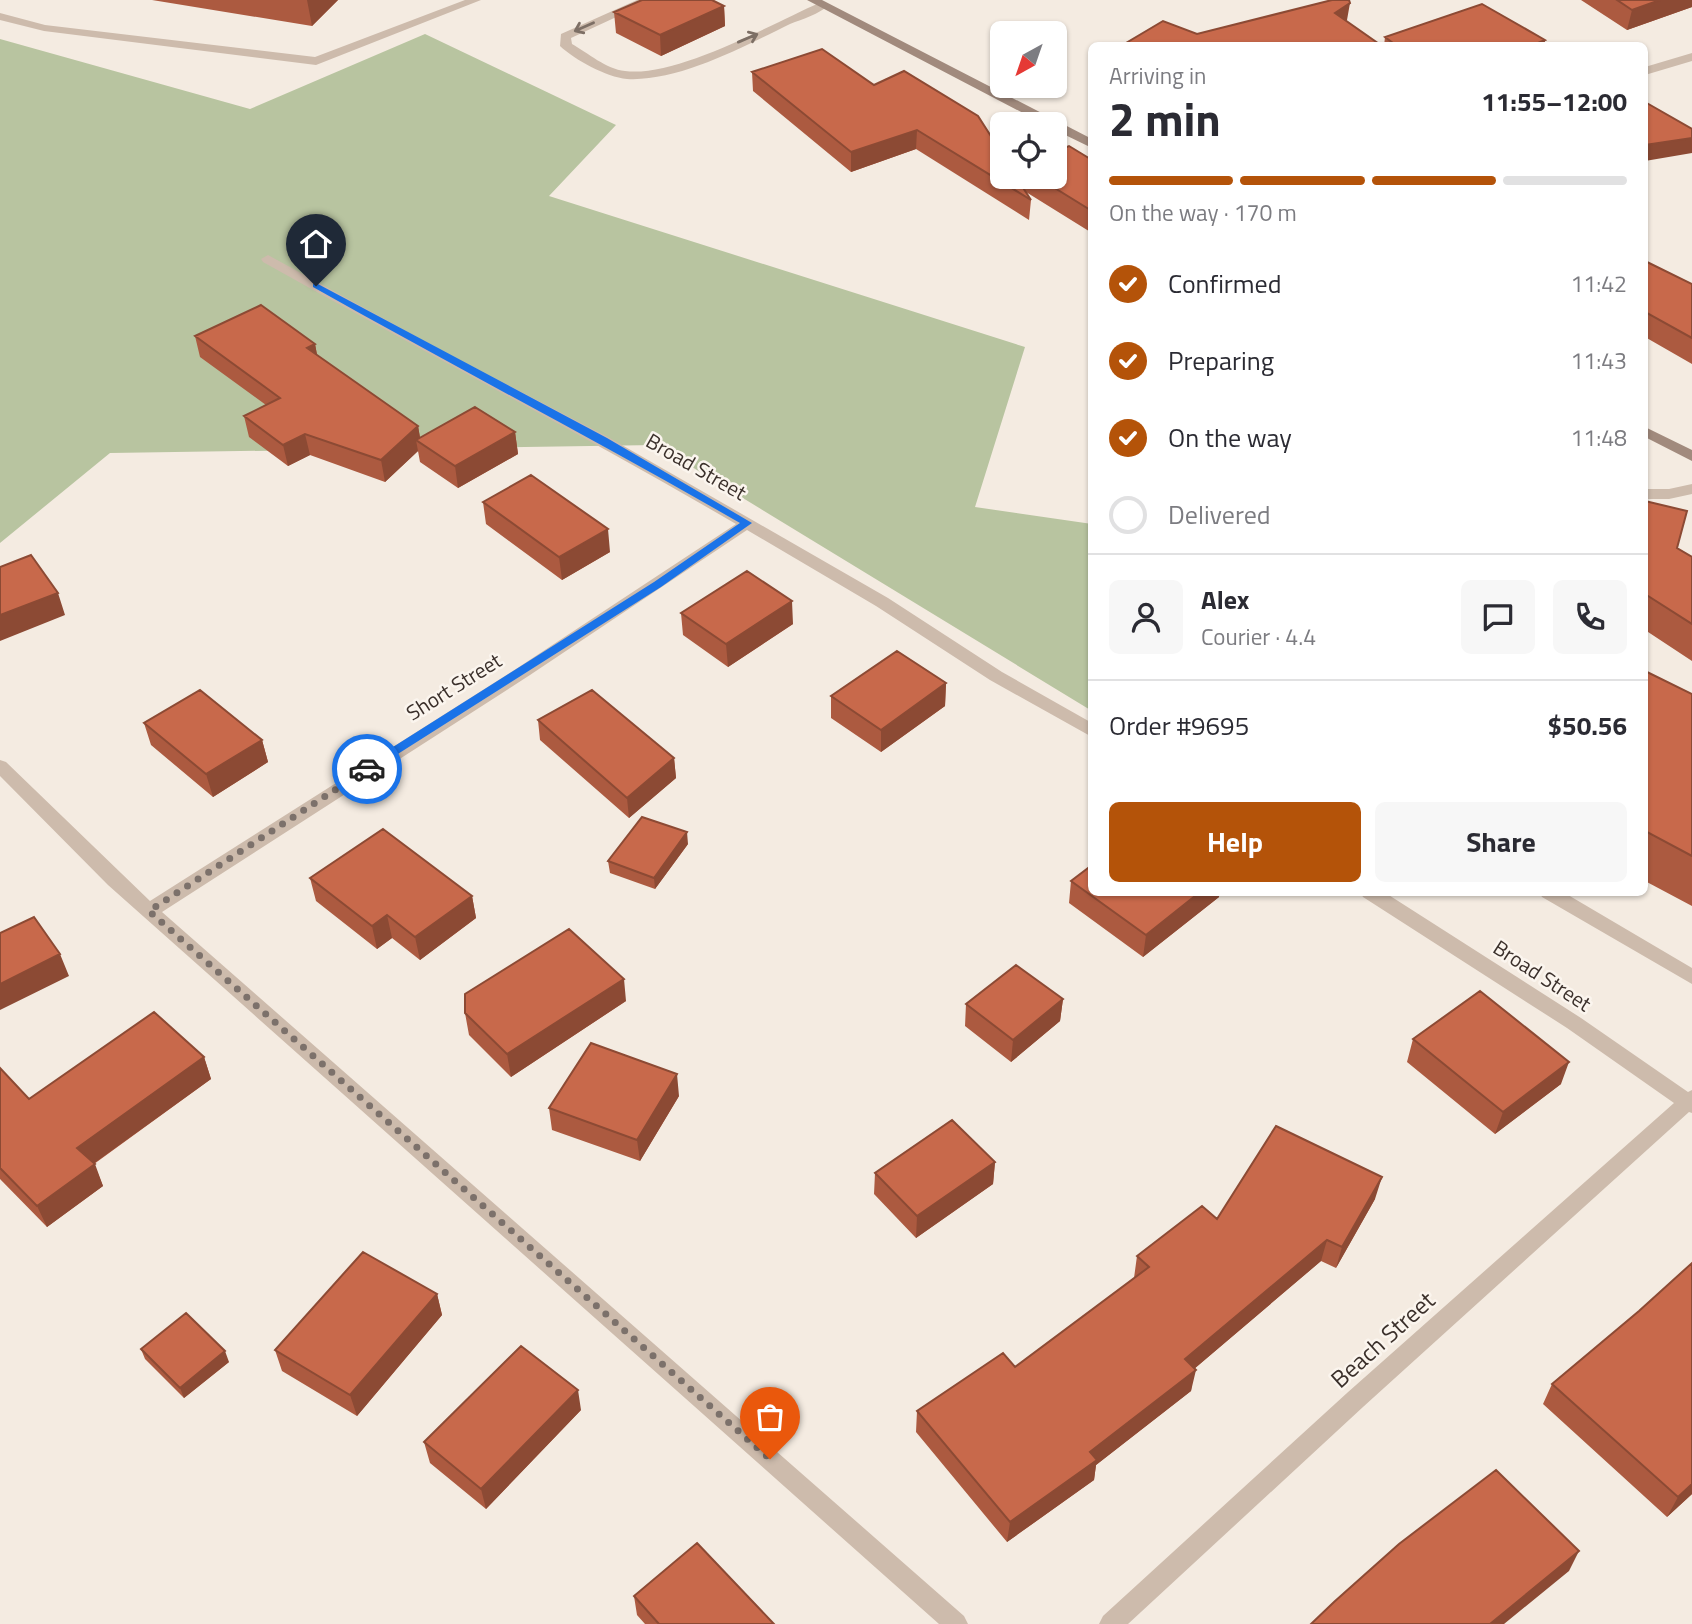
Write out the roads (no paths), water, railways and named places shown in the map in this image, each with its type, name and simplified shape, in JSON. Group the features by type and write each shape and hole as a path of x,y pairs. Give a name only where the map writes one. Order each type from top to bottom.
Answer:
{"street":[{"path":"0,16 44,28 316,61 475,0"},
{"path":"647,0 565,36 566,46 622,75 647,76 678,68 818,3 1029,112"},
{"path":"1648,70 1692,57"},
{"path":"1067,132 1088,142"},
{"name":"Broad Street","path":"268,259 436,353 603,440 747,523 1088,729"},
{"path":"1648,433 1692,456"},
{"path":"1648,494 1669,494 1692,489"},
{"name":"Short Street","path":"149,911 658,584 747,523"},
{"path":"0,766 114,880 956,1624"},
{"name":"Broad Street","path":"1374,896 1574,1023 1691,1102"},
{"path":"1555,896 1692,977"},
{"name":"Beach Street","path":"1111,1624 1345,1409 1691,1102"}]}
